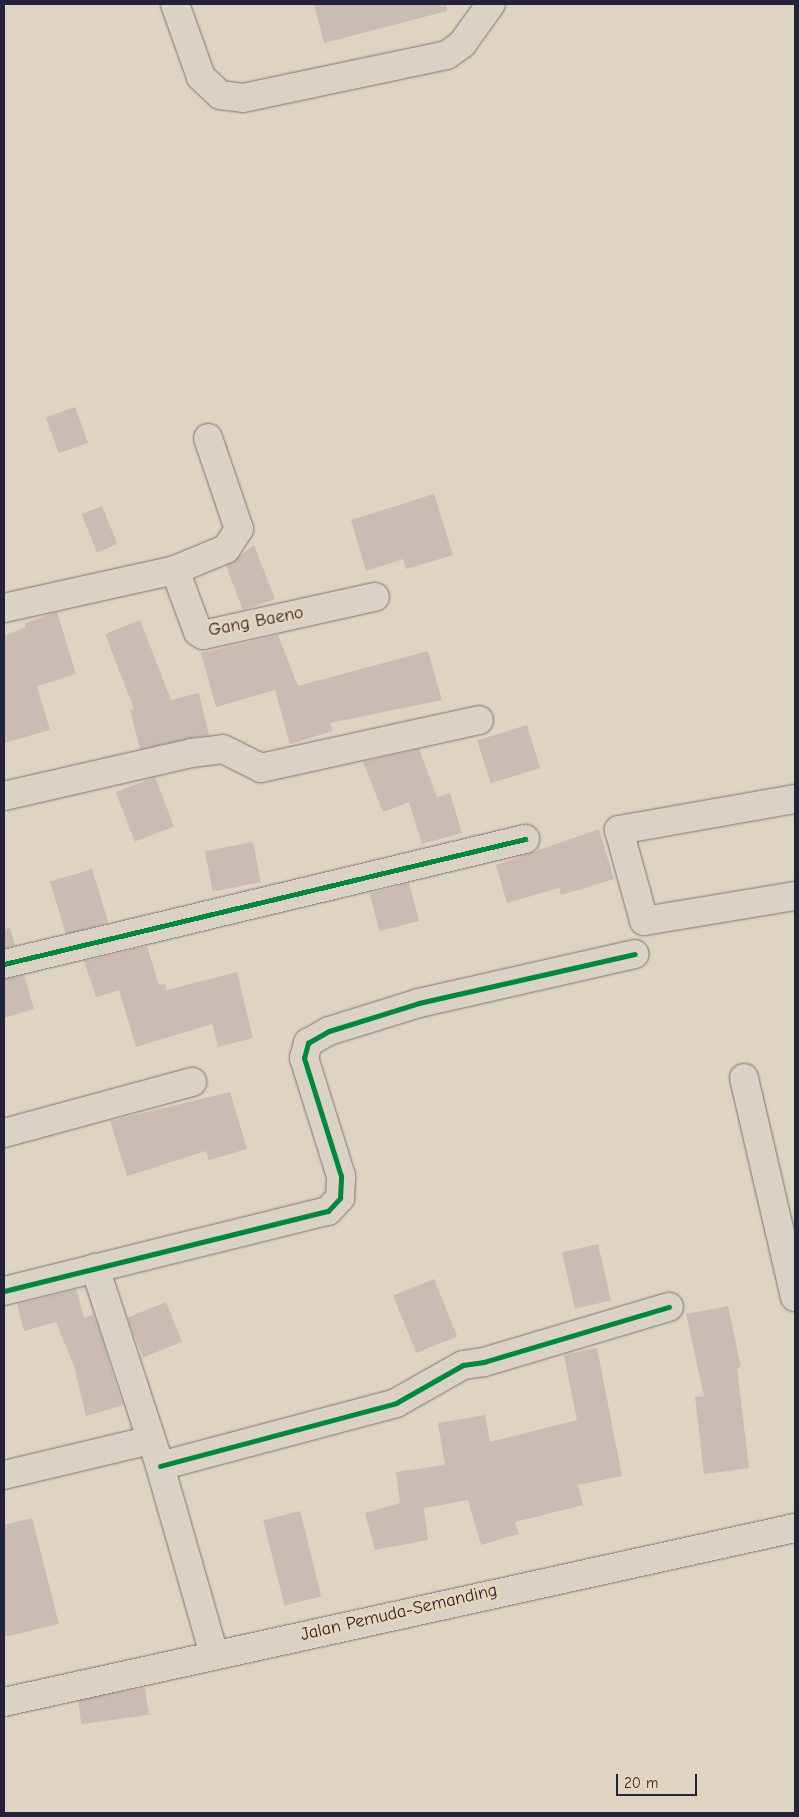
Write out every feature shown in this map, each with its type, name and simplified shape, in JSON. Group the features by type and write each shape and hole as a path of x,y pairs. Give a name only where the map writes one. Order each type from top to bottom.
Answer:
{"street":[{"path":"175,4 201,77 220,95 243,98 447,55 462,44 491,4"},
{"path":"4,608 174,570 226,549 239,529 208,438"},
{"name":"Gang Baeno","path":"174,570 198,632 203,635 375,597"},
{"path":"4,796 192,753 223,749 261,768 479,720"},
{"path":"795,798 619,830 644,921 795,896"},
{"path":"4,964 525,839"},
{"path":"4,1291 328,1211 340,1198 341,1176 304,1058 308,1043 329,1031 419,1003 634,954"},
{"path":"744,1078 795,1296"},
{"path":"4,1132 192,1082"},
{"path":"95,1268 160,1466 214,1654"},
{"path":"160,1466 396,1403 463,1365 484,1362 668,1307"},
{"path":"4,1475 151,1440"},
{"name":"Jalan Pemuda-Semanding","path":"4,1702 214,1654 795,1528"}],"building":[{"path":"314,4 446,4 447,11 324,43"},
{"path":"75,407 88,443 59,453 46,418"},
{"path":"434,494 453,555 406,569 403,559 366,571 351,520"},
{"path":"102,506 117,544 97,552 82,514"},
{"path":"254,545 275,599 243,610 226,566"},
{"path":"57,612 76,674 37,686 50,730 4,743 4,636 26,627 25,623"},
{"path":"140,620 171,700 199,693 209,735 140,749 130,710 134,709 105,634"},
{"path":"278,635 298,686 428,651 442,700 330,723 333,731 290,744 275,690 216,707 201,653"},
{"path":"527,725 540,768 490,783 477,740"},
{"path":"419,749 437,797 450,793 462,833 422,844 409,802 383,812 363,762"},
{"path":"155,777 174,826 135,842 116,792"},
{"path":"599,829 614,879 561,895 559,888 507,903 496,865"},
{"path":"253,842 261,882 213,892 205,851"},
{"path":"92,869 108,923 66,935 50,882"},
{"path":"409,883 419,921 379,931 369,894"},
{"path":"10,928 15,945 4,948 4,929"},
{"path":"147,946 159,985 165,984 167,990 237,972 253,1038 218,1047 212,1024 136,1047 119,990 96,997 84,961"},
{"path":"24,975 34,1009 4,1018 4,979"},
{"path":"230,1092 247,1149 209,1160 206,1151 127,1176 110,1121"},
{"path":"598,1244 611,1301 575,1309 562,1252"},
{"path":"434,1279 457,1336 416,1353 393,1295"},
{"path":"76,1289 84,1318 94,1314 123,1405 86,1416 74,1366 56,1322 24,1331 17,1304"},
{"path":"166,1302 182,1342 143,1358 127,1318"},
{"path":"728,1306 741,1367 737,1368 749,1468 704,1474 695,1397 704,1396 686,1314"},
{"path":"597,1348 622,1476 578,1485 583,1505 515,1522 519,1534 481,1545 468,1500 424,1508 428,1540 375,1550 365,1513 400,1503 396,1472 445,1465 438,1423 485,1415 490,1442 577,1420 564,1355"},
{"path":"300,1511 321,1596 284,1606 263,1520"},
{"path":"32,1518 59,1624 4,1637 4,1525"},
{"path":"145,1688 149,1715 81,1724 78,1697"}],"cycle path":[{"path":"4,964 525,839"},
{"path":"4,1291 328,1211 340,1198 341,1176 304,1058 308,1043 329,1031 419,1003 634,954"},
{"path":"160,1466 396,1403 463,1365 484,1362 669,1307"}]}
